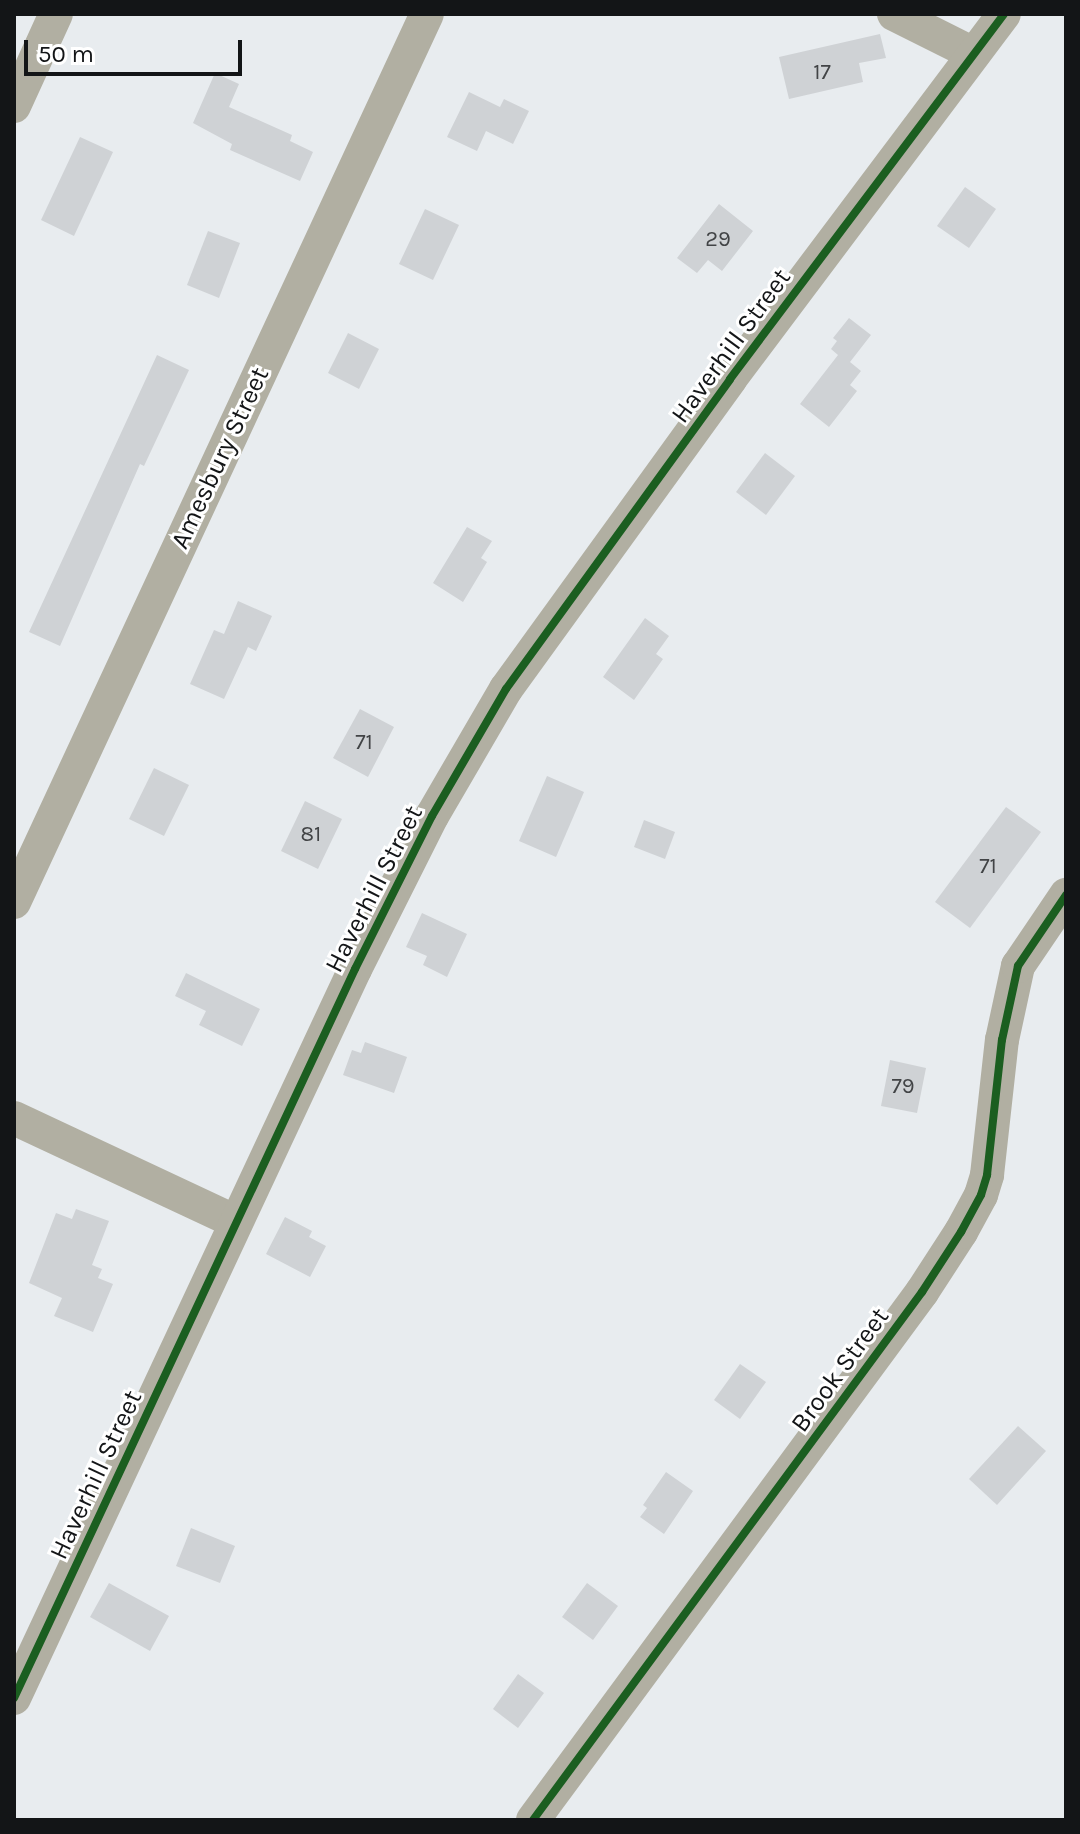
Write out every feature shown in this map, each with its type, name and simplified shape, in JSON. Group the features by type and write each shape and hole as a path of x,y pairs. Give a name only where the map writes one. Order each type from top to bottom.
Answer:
{"street":[{"path":"14,106 56,14"},
{"name":"Amesbury Street","path":"14,902 427,14"},
{"path":"894,14 974,54"},
{"name":"Haverhill Street","path":"14,1698 355,969 432,816 506,689 730,379 1004,14"},
{"name":"Brook Street","path":"533,1820 922,1292 961,1232 981,1195 987,1175 1002,1040 1018,966 1066,895"},
{"path":"14,1118 236,1222"}],"building":[{"path":"880,34 886,58 859,63 863,82 789,99 779,57"},
{"path":"215,73 239,84 229,107 292,135 290,141 313,152 300,181 230,150 232,144 193,123"},
{"path":"469,92 500,107 504,99 529,111 513,144 486,131 477,151 447,137"},
{"path":"80,137 113,152 74,236 41,220"},
{"path":"965,187 996,209 969,248 937,226"},
{"path":"719,204 753,231 722,271 708,260 697,273 677,258"},
{"path":"425,209 459,225 433,280 399,264"},
{"path":"208,231 240,243 219,298 187,285"},
{"path":"849,318 871,335 850,362 861,371 850,385 857,391 829,427 800,404 838,355 831,349 837,341 833,338"},
{"path":"348,333 379,349 359,389 328,373"},
{"path":"157,355 189,370 144,466 140,464 60,646 29,632"},
{"path":"765,453 795,476 766,515 736,492"},
{"path":"467,527 492,541 481,558 487,562 463,602 433,583"},
{"path":"238,601 272,616 256,651 248,647 224,699 190,684 214,630 224,634"},
{"path":"645,618 669,636 656,654 663,659 634,700 603,677"},
{"path":"360,709 394,727 368,777 333,758"},
{"path":"154,768 189,785 164,836 129,819"},
{"path":"547,776 584,792 556,857 519,841"},
{"path":"305,801 342,819 318,869 281,851"},
{"path":"1006,807 1041,832 970,928 935,902"},
{"path":"644,820 675,832 665,859 634,847"},
{"path":"422,913 467,934 447,977 423,965 427,956 406,947"},
{"path":"186,973 260,1009 242,1046 199,1025 206,1011 175,996"},
{"path":"365,1042 407,1057 394,1093 343,1075 352,1050 361,1053"},
{"path":"890,1060 926,1068 917,1113 881,1106"},
{"path":"76,1209 109,1221 92,1265 102,1269 98,1278 113,1284 93,1332 54,1316 62,1298 29,1283 56,1213 72,1219"},
{"path":"285,1217 312,1231 309,1237 326,1246 310,1277 266,1254"},
{"path":"740,1364 766,1382 740,1419 714,1400"},
{"path":"1018,1426 1046,1451 997,1505 969,1479"},
{"path":"666,1472 693,1491 664,1534 640,1517 647,1508 643,1505"},
{"path":"191,1528 235,1546 220,1583 176,1566"},
{"path":"109,1583 169,1616 150,1651 90,1617"},
{"path":"587,1583 618,1606 593,1640 562,1617"},
{"path":"518,1674 544,1693 518,1728 493,1709"}],"cycle path":[{"path":"14,1698 355,969 432,816 506,689 730,379 1004,14"},
{"path":"533,1820 922,1292 961,1232 981,1195 987,1175 1002,1040 1018,966 1066,895"}]}
